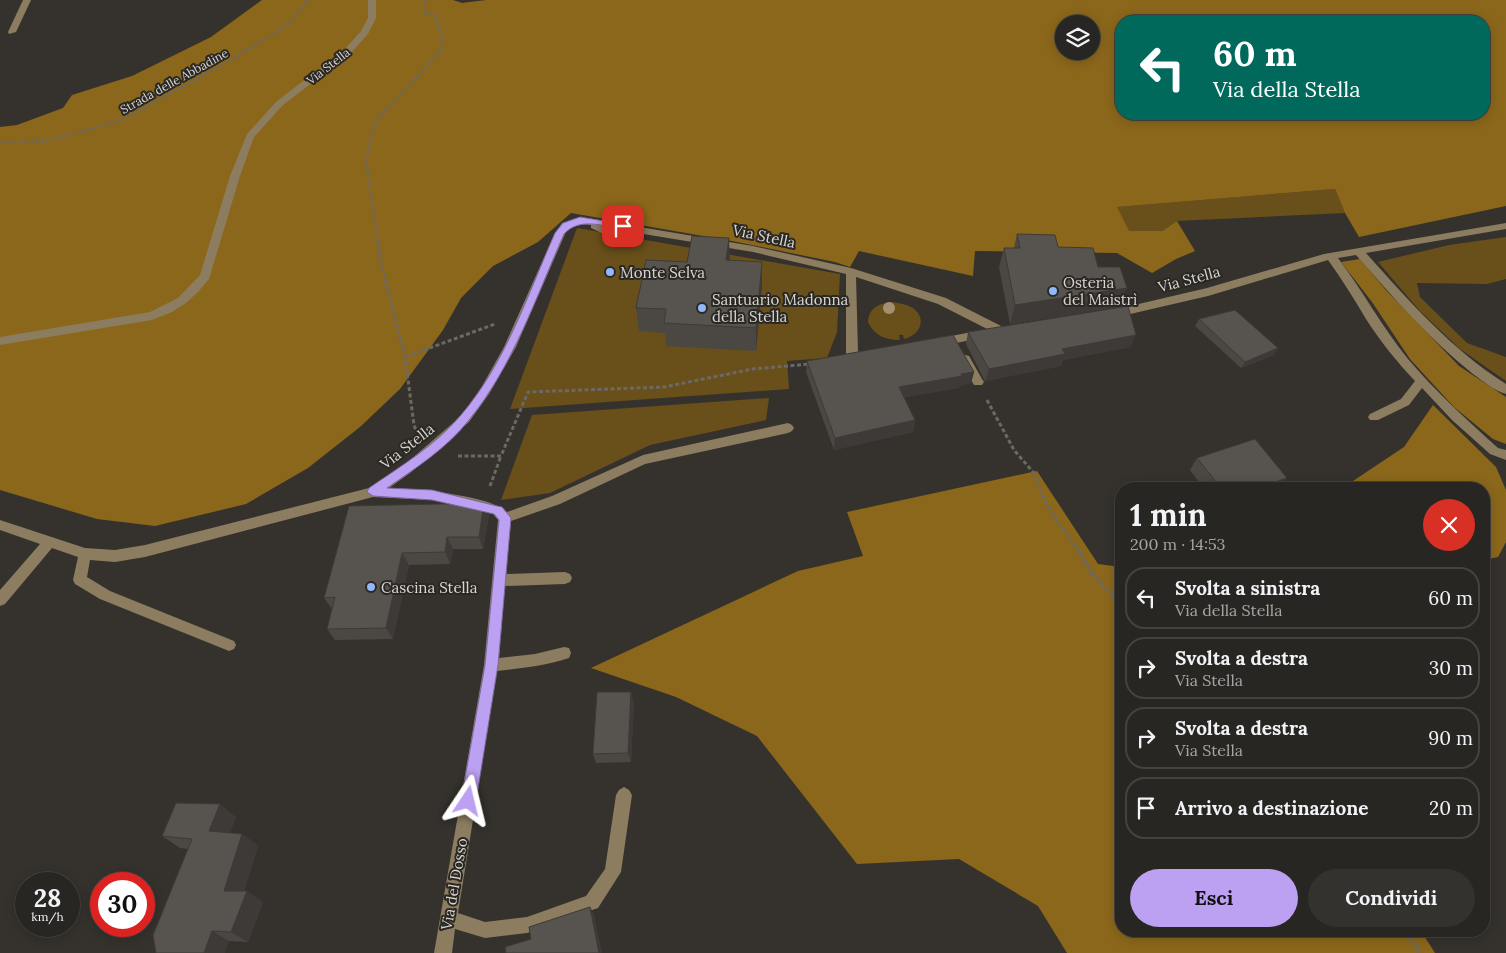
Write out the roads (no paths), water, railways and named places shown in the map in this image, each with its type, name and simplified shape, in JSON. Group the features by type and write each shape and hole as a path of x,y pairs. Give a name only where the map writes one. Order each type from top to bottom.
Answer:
{"street":[{"path":"12,32 27,0"},
{"name":"Via Stella","path":"0,341 152,316 168,310 196,290 205,276 235,176 250,136 280,103 354,45 365,32 372,18 372,0"},
{"path":"584,221 621,240"},
{"name":"Via Stella","path":"0,525 85,554 115,556 145,551 373,492 426,455 465,419 485,391 510,347 560,233 571,222 584,221 753,249 851,272 942,301 1006,330 954,340"},
{"name":"Via Stella","path":"1098,317 1192,296 1331,256 1506,226"},
{"path":"1358,251 1412,311 1456,354 1506,390"},
{"path":"1331,256 1360,296 1372,318 1405,363 1456,418 1494,451 1506,455"},
{"path":"851,272 852,357 880,352"},
{"path":"927,344 954,340 978,382"},
{"path":"1374,417 1405,402 1422,380"},
{"path":"373,492 432,495 497,510 505,518 556,500 643,460 788,428"},
{"name":"Via del Dosso","path":"443,953 491,665 505,518"},
{"path":"0,600 50,542"},
{"path":"85,554 80,580 94,589 229,645"},
{"path":"498,580 565,578"},
{"path":"491,665 535,660 564,653"},
{"path":"449,918 485,930 527,925 592,902 613,872 624,795"}],"place":[{"name":"Monte Selva","path":"610,272"},
{"name":"Osteria del Maistrì","path":"1053,291"},
{"name":"Santuario Madonna della Stella","path":"702,308"},
{"name":"Cascina Stella","path":"371,587"}]}
